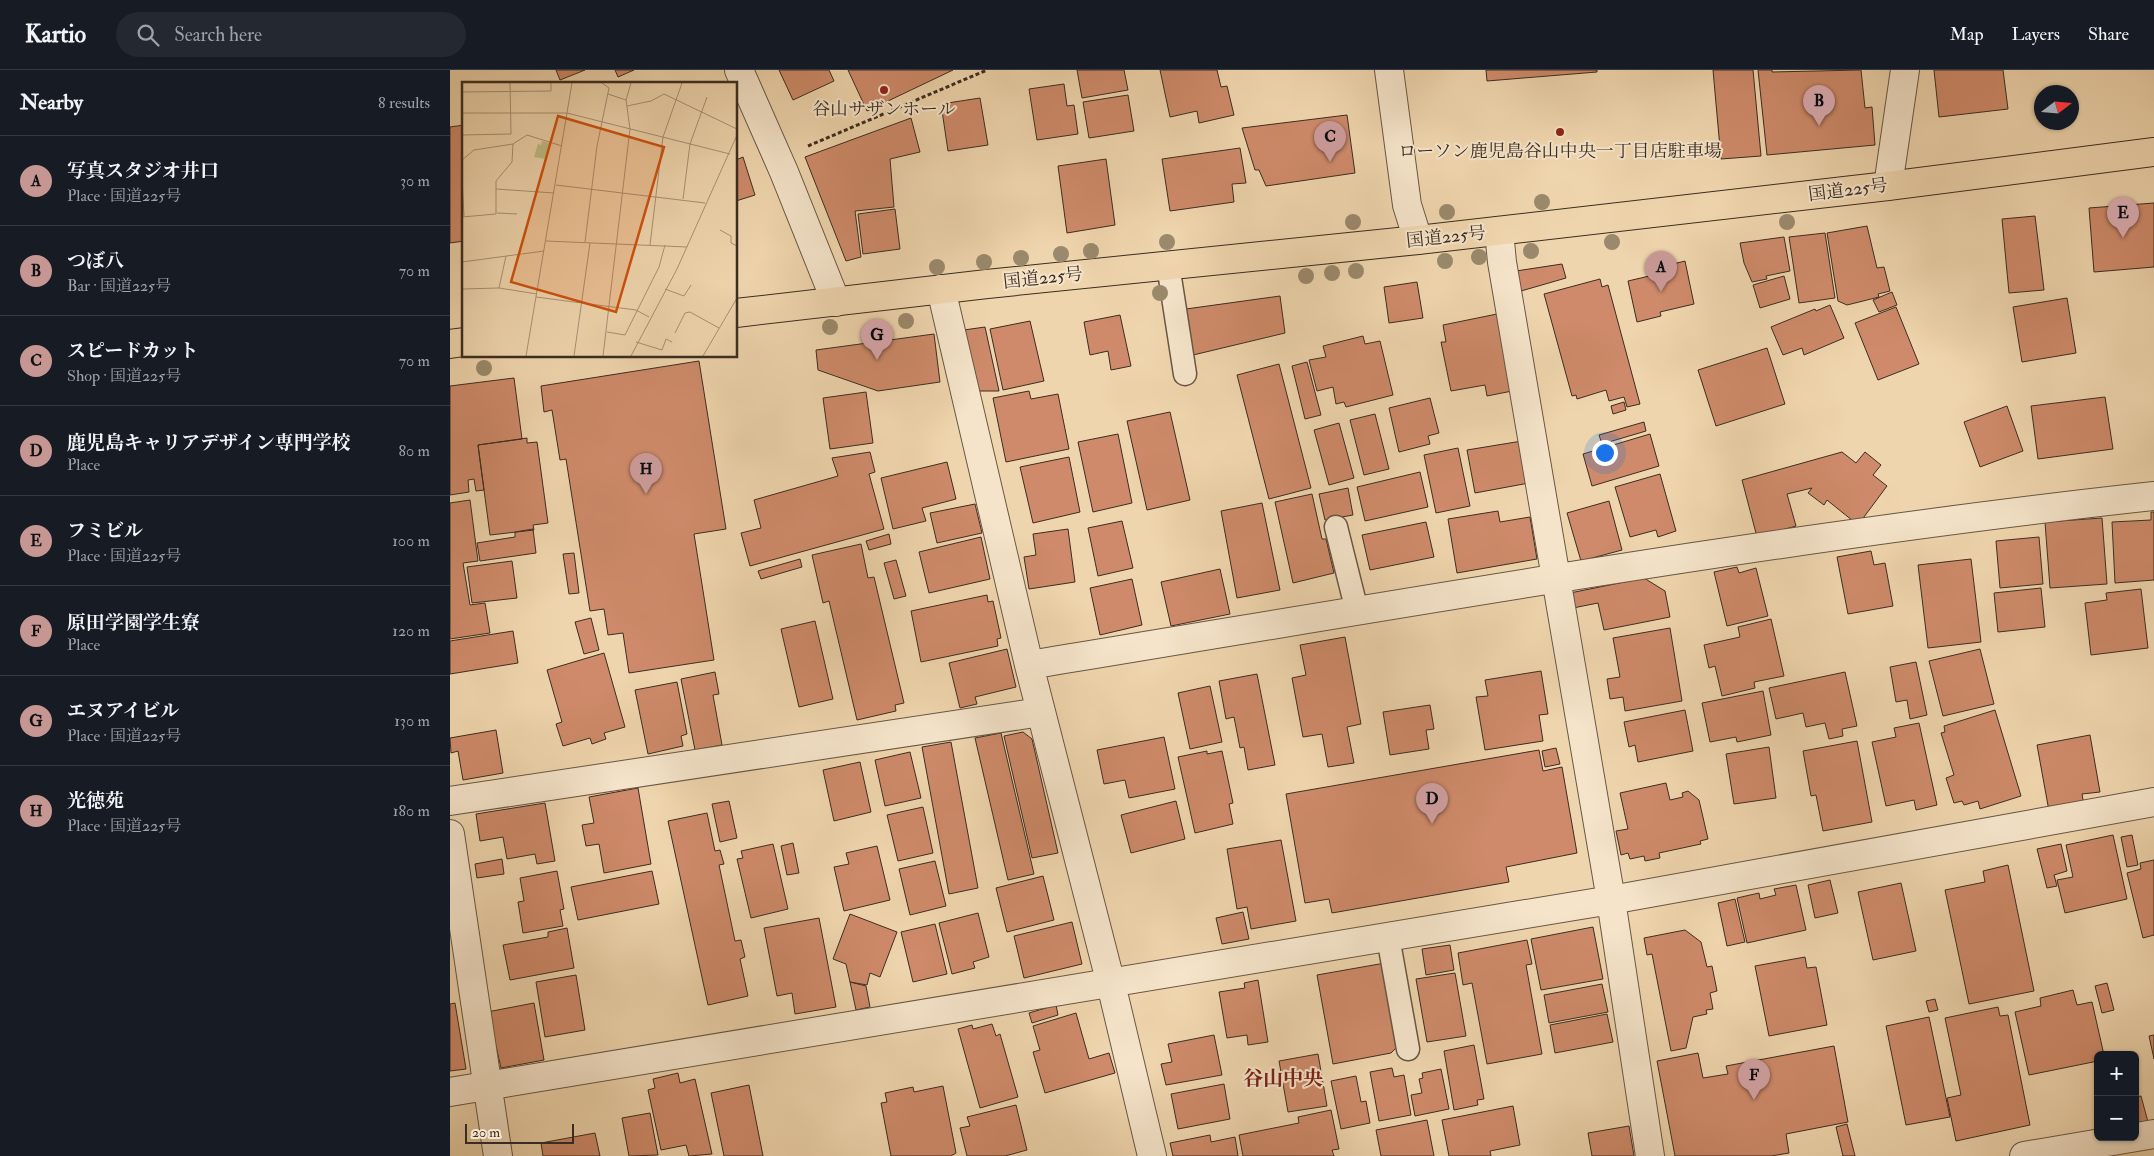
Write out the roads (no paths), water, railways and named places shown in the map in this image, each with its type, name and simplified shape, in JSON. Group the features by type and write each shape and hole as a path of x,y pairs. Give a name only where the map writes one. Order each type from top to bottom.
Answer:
{"highway":[{"name":"国道225号","path":"738,313 941,289 1499,231 1888,186 2154,152"}],"street":[{"path":"740,70 784,172 836,302"},
{"path":"1389,70 1407,205 1418,240"},
{"path":"1888,186 1905,70"},
{"path":"1499,231 1502,262 1611,900 1650,1156"},
{"path":"941,289 1029,665 1111,984 1152,1156"},
{"path":"1029,665 1557,578 1982,515 2154,496"},
{"path":"450,802 1041,712"},
{"path":"450,1092 1611,900 2154,802"},
{"path":"450,834 498,1156"},
{"path":"2024,1156 2154,1134"}],"lane":[{"path":"1168,265 1184,374"},
{"path":"1336,527 1357,611"},
{"path":"1388,937 1408,1050"}],"place":[{"name":"谷山サザンホール","path":"884,90"},
{"name":"つぼ八","path":"1819,126"},
{"name":"ローソン鹿児島谷山中央一丁目店駐車場","path":"1560,132"},
{"name":"スピードカット","path":"1330,162"},
{"name":"フミビル","path":"2123,238"},
{"name":"写真スタジオ井口","path":"1661,292"},
{"name":"エヌアイビル","path":"877,360"},
{"name":"光徳苑","path":"646,494"},
{"name":"鹿児島キャリアデザイン専門学校","path":"1432,824"},
{"name":"原田学園学生寮","path":"1754,1100"}],"district":[{"name":"谷山中央","path":"1283,1078"}]}
